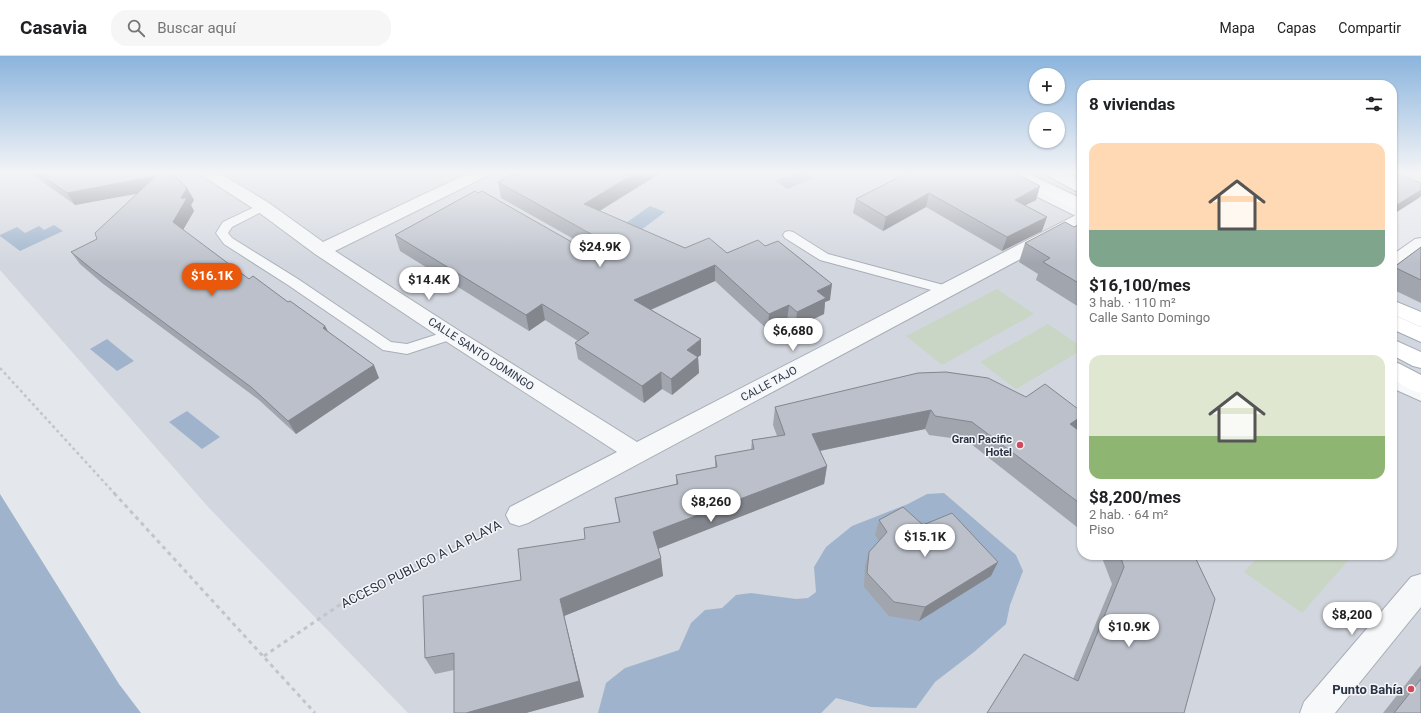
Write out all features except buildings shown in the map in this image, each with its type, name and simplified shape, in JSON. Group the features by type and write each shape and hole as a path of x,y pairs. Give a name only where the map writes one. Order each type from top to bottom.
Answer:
{"main road":[{"path":"1397,308 1421,320"},
{"path":"1397,323 1421,335"},
{"path":"1397,349 1421,361"},
{"path":"1397,372 1421,384"}],"street":[{"name":"CALLE SANTO DOMINGO","path":"256,203 322,250 451,335 636,453"},
{"path":"322,250 420,203"},
{"path":"1063,203 1077,210"},
{"name":"CALLE TAJO","path":"519,515 1077,222"},
{"path":"1397,260 1421,243"},
{"path":"1397,381 1421,393"},
{"path":"1315,713 1421,586"}],"lane":[{"path":"263,207 227,225 222,233 228,241 293,282 388,347 407,349 451,335"},
{"path":"789,235 824,257 946,290"}],"path":[{"path":"0,368 315,713"},
{"name":"ACCESO PUBLICO A LA PLAYA","path":"264,656 353,596 519,515"}],"shaded area":[{"path":"0,203 1077,203 1077,560 1397,560 1397,273 1421,285 1421,713 408,713 210,509 0,270"}],"green space":[{"path":"997,289 1034,314 942,365 906,336"},
{"path":"1048,324 1077,344 1077,353 1016,389 980,362"},
{"path":"1255,560 1349,560 1302,613 1244,572"}],"water":[{"path":"650,206 665,212 641,230 626,223"},
{"path":"54,225 63,231 20,251 0,236 17,227 25,233 39,226 44,230"},
{"path":"107,339 134,361 117,371 90,349"},
{"path":"187,411 220,437 202,449 169,422"},
{"path":"944,493 1016,555 1023,571 1010,605 1006,624 974,652 935,682 916,708 871,707 836,698 821,713 598,713 606,683 625,668 679,650 691,623 705,610 722,608 736,595 751,593 796,599 808,598 816,592 814,567 826,547 852,526 908,504 927,494"},
{"path":"0,494 119,684 141,713 0,713"}],"place":[{"name":"Gran Pacific Hotel","path":"1020,445"},
{"name":"Punto Bahía","path":"1411,689"}]}
